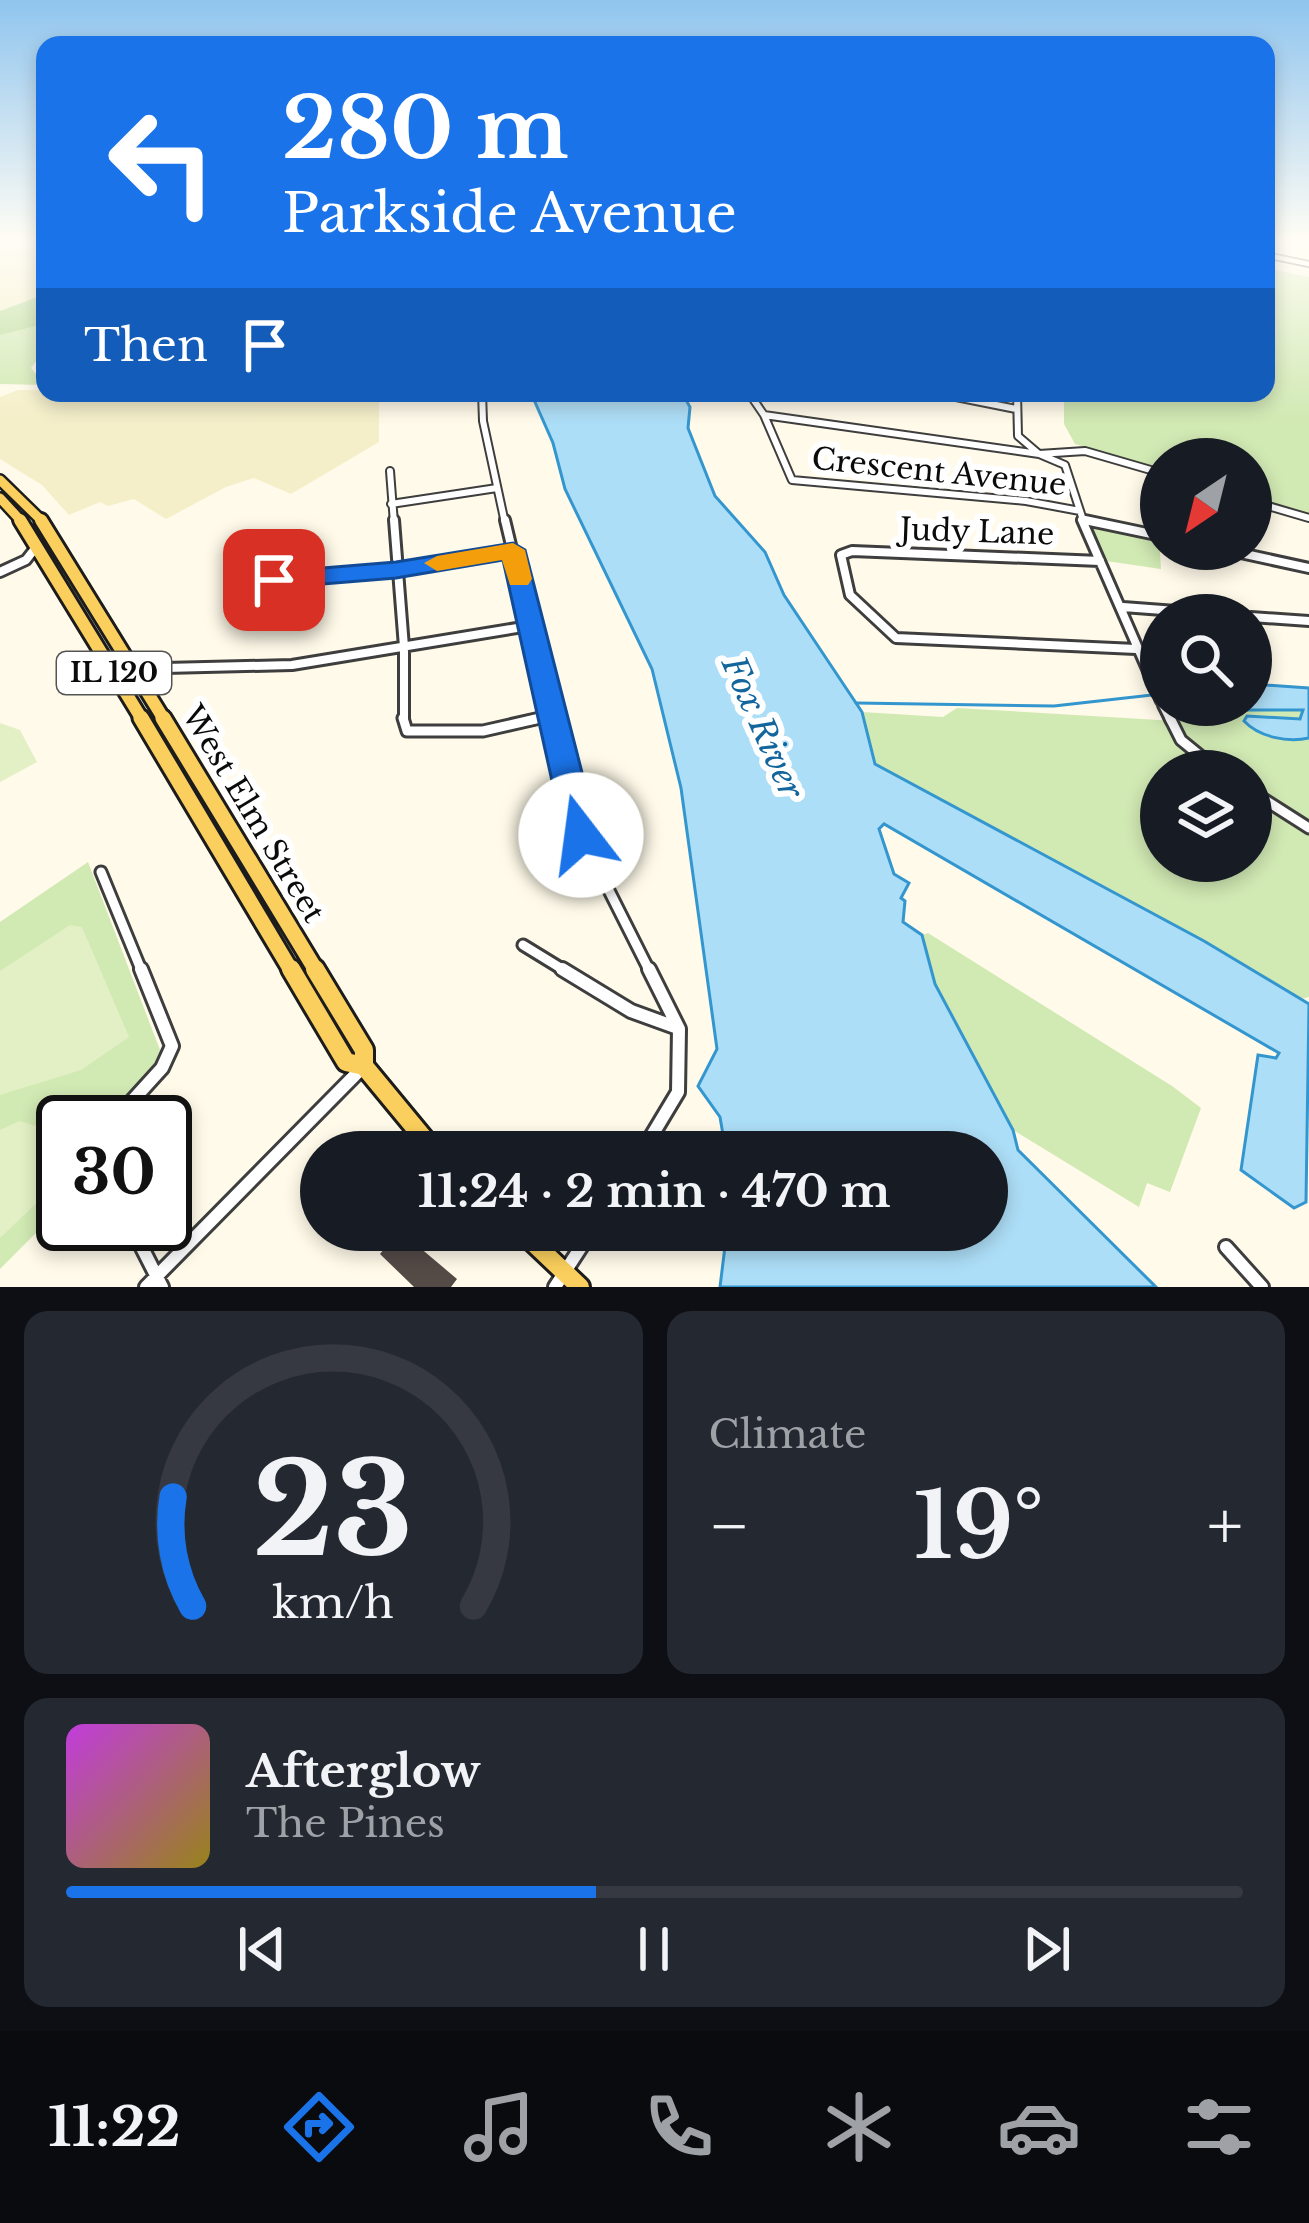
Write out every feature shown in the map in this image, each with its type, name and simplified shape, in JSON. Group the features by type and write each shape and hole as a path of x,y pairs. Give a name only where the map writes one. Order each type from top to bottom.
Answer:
{"main road":[{"name":"West Elm Street","path":"0,480 44,522 127,679"},
{"name":"West Elm Street","path":"0,498 38,544 127,679 364,1050 364,1066 418,1131"},
{"path":"539,1251 567,1282"}],"street":[{"path":"482,402 496,488 581,835 679,1029 678,1092 655,1131"},
{"path":"755,402 764,415 1039,454 1065,465 1140,658"},
{"path":"981,402 1016,409"},
{"path":"1016,402 1018,436 1039,454"},
{"name":"Crescent Avenue","path":"764,415 792,480 1026,501 1140,530"},
{"path":"1039,454 1059,448 1083,450 1140,467"},
{"path":"390,471 404,647 401,710 407,730 483,731 550,716"},
{"path":"392,504 496,488"},
{"path":"1272,507 1309,518"},
{"path":"20,563 38,544"},
{"path":"274,580 396,570 513,550"},
{"name":"Judy Lane","path":"1100,561 852,551 841,555 850,596 896,638 1136,650"},
{"path":"1272,560 1309,568"},
{"path":"0,572 20,563 48,561"},
{"path":"1124,608 1140,609"},
{"path":"1272,618 1309,621"},
{"path":"127,679 165,668 292,665 529,626"},
{"path":"1173,726 1193,750"},
{"path":"1272,804 1309,828"},
{"path":"101,872 172,1046 162,1068 137,1095"},
{"path":"523,945 631,1011 679,1029"},
{"path":"141,1251 154,1284 364,1066"},
{"path":"1226,1247 1262,1287"},
{"path":"567,1282 582,1251"}],"shaded area":[{"path":"0,299 32,299 0,311"},
{"path":"36,390 36,402 379,402 379,442 291,494 254,478 226,487 166,519 134,499 108,506 100,502 69,515 42,485 0,459 0,397"}],"green space":[{"path":"36,299 36,326 0,335 0,311"},
{"path":"1275,299 1309,299 1309,515 1272,504 1272,438 1140,438 1140,464 1075,444 1064,424 1064,402 1275,402"},
{"path":"36,326 36,361 31,368 36,385 0,384 0,335"},
{"path":"1086,522 1140,534 1140,566 1106,561"},
{"path":"1272,684 1309,687 1309,997 1301,999 874,764 862,712 943,717 957,708 1140,719 1140,726 1272,726"},
{"path":"0,723 20,730 37,762 0,782"},
{"path":"88,862 160,1050 153,1066 127,1095 36,1095 36,1233 0,1269 0,922"},
{"path":"70,925 82,927 129,1037 81,1070 0,1095 0,971"},
{"path":"928,933 1201,1108 1170,1192 1147,1183 1139,1207 1013,1130 935,983 922,935"},
{"path":"20,1121 36,1126 36,1204 0,1238 0,1130"}],"water":[{"name":"Fox River","path":"535,402 687,402 688,428 715,496 765,552 784,595 862,712 875,764 1204,941 1309,1004 1306,1202 1294,1208 1241,1170 1258,1055 1276,1058 1279,1053 884,824 879,829 894,874 909,883 901,898 905,901 903,922 922,935 935,984 1013,1130 1018,1150 1156,1287 720,1287 724,1251 1008,1251 1008,1131 722,1131 720,1117 698,1086 717,1049 681,788 652,669 565,489 553,443"},
{"path":"1272,685 1309,688 1309,738 1274,737 1251,726 1272,726 1272,717 1300,719 1303,710 1272,710"}],"building":[{"path":"424,1251 457,1279 451,1287 414,1287 380,1254"}],"waterway":[{"path":"856,703 1054,706 1140,696"}],"slow traffic":[{"path":"437,563 513,550 519,579"}],"route":[{"path":"274,580 396,570 513,550 581,835"}]}
